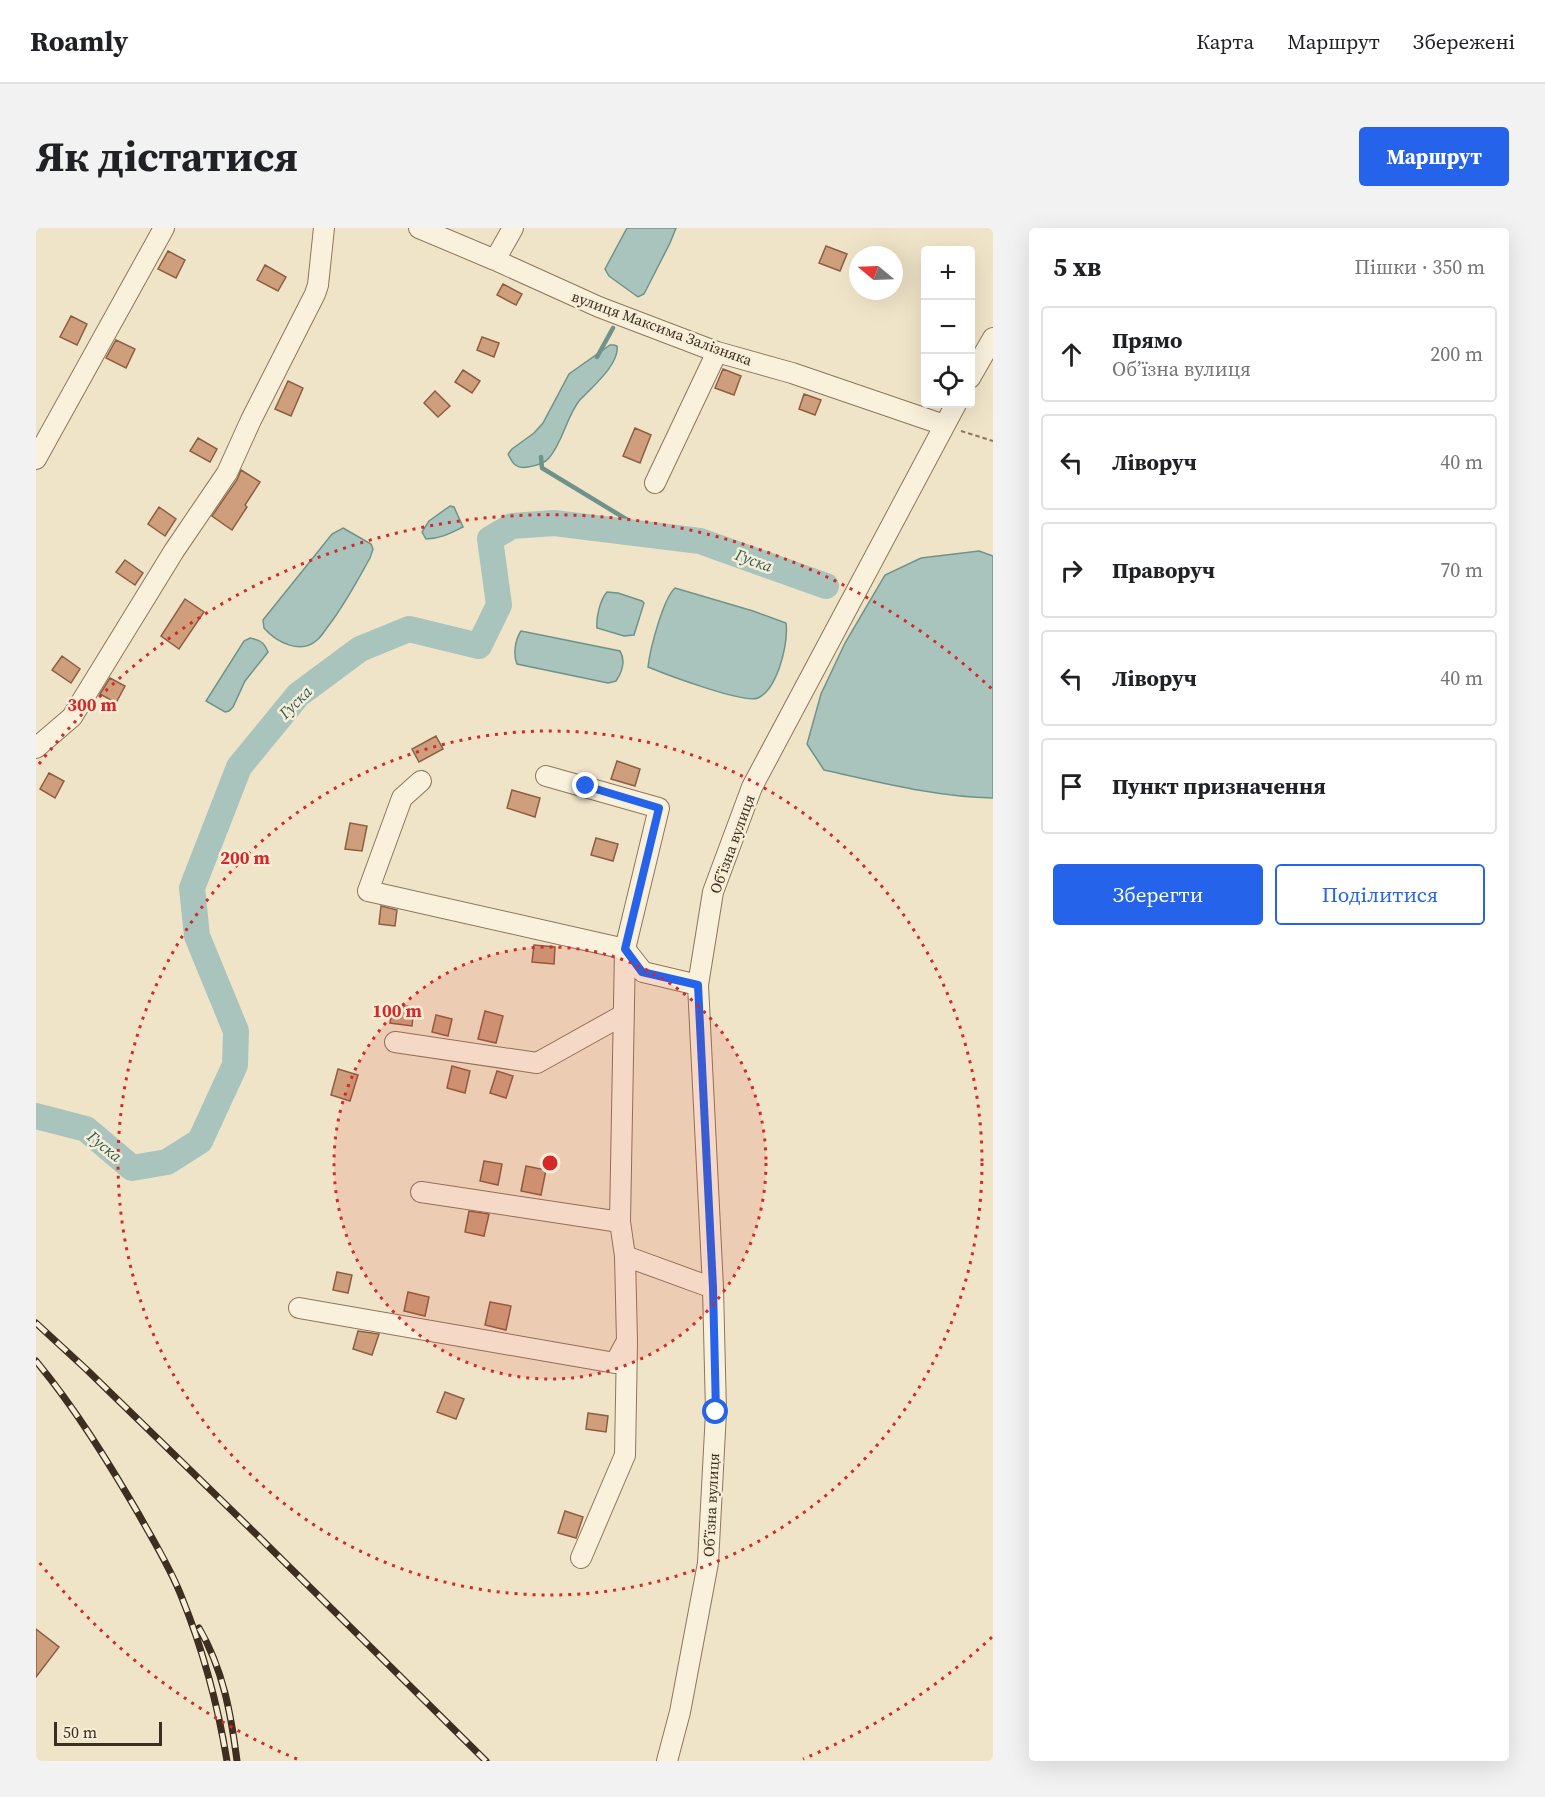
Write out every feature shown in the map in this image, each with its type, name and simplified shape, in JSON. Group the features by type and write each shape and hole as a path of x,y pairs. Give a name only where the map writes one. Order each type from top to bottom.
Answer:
{"street":[{"path":"36,459 164,228"},
{"path":"36,748 72,717 168,561 227,473 251,420 315,294 324,228"},
{"name":"вулиця Максима Залізняка","path":"421,228 599,307 717,352 792,373 944,425"},
{"path":"495,260 513,228"},
{"path":"975,369 993,338"},
{"path":"655,483 717,352"},
{"name":"Обʼїзна вулиця","path":"667,1761 680,1712 708,1563 716,1412 713,1288 698,985 713,892 752,787 954,408"},
{"path":"546,776 659,808 625,949 620,1222 625,1256 627,1341 625,1455 581,1558"},
{"path":"421,781 402,798 368,891 625,949 642,972 698,985"},
{"path":"395,1042 537,1063 623,1015"},
{"path":"420,1192 620,1222"},
{"path":"625,1256 713,1288"},
{"path":"299,1308 615,1363 627,1341"}],"path":[{"path":"944,425 993,441"}],"water":[{"path":"627,228 676,228 644,294 638,297 609,276 605,269"},
{"path":"610,345 617,346 614,360 604,375 579,401 554,452 542,463 530,467 515,465 508,454 543,423 569,374"},
{"path":"450,506 454,507 463,527 441,537 426,539 422,532 429,521"},
{"path":"343,528 371,544 373,549 351,592 319,638 311,644 289,645 275,638 264,628 263,620 332,534"},
{"path":"979,551 993,556 993,798 929,792 824,770 807,744 821,694 845,643 885,575 921,558"},
{"path":"675,588 786,623 785,646 779,669 762,696 750,699 737,697 648,667 662,613"},
{"path":"607,592 618,593 644,603 634,635 624,636 597,628 599,609"},
{"path":"521,631 620,651 623,663 620,674 616,681 608,683 517,664 515,648"},
{"path":"250,638 261,642 268,652 245,681 233,707 225,712 206,701 244,641"}],"building":[{"path":"826,246 847,254 840,271 819,263"},
{"path":"168,251 185,260 176,278 158,269"},
{"path":"265,265 286,277 278,291 257,280"},
{"path":"503,284 522,294 516,305 497,295"},
{"path":"71,316 87,324 77,345 60,337"},
{"path":"482,337 499,343 494,357 477,350"},
{"path":"116,340 135,349 126,368 106,358"},
{"path":"723,369 741,376 734,395 715,388"},
{"path":"463,370 480,381 472,393 455,382"},
{"path":"288,381 303,388 291,416 275,409"},
{"path":"435,391 450,406 438,417 424,403"},
{"path":"804,394 821,400 815,415 799,409"},
{"path":"635,428 651,435 640,463 623,456"},
{"path":"198,438 217,449 210,462 190,451"},
{"path":"241,470 260,482 232,530 212,516 237,480"},
{"path":"159,507 176,519 165,536 148,524"},
{"path":"125,560 143,573 135,585 116,572"},
{"path":"185,599 204,612 179,649 161,636"},
{"path":"62,656 80,669 71,683 52,670"},
{"path":"110,678 125,686 116,703 100,694"},
{"path":"436,736 443,749 419,762 412,749"},
{"path":"617,761 640,769 635,786 611,779"},
{"path":"49,773 64,781 55,798 40,789"},
{"path":"512,790 540,798 535,817 507,808"},
{"path":"350,823 367,826 362,851 345,849"},
{"path":"596,838 618,844 613,861 591,855"},
{"path":"381,906 397,910 395,926 379,924"},
{"path":"534,945 555,947 554,964 532,962"},
{"path":"393,1005 414,1007 412,1026 390,1023"},
{"path":"485,1011 503,1016 496,1043 478,1039"},
{"path":"436,1015 452,1019 448,1036 432,1032"},
{"path":"452,1066 470,1071 465,1093 447,1088"},
{"path":"338,1069 358,1075 350,1101 331,1095"},
{"path":"497,1071 513,1076 506,1098 490,1093"},
{"path":"484,1161 502,1164 498,1185 480,1181"},
{"path":"526,1166 546,1170 541,1195 521,1191"},
{"path":"469,1211 489,1214 484,1236 465,1232"},
{"path":"337,1272 352,1275 348,1293 333,1290"},
{"path":"408,1292 429,1297 425,1316 404,1311"},
{"path":"490,1302 511,1306 506,1330 485,1325"},
{"path":"358,1331 379,1334 372,1355 353,1349"},
{"path":"445,1392 464,1399 456,1419 437,1412"},
{"path":"588,1413 608,1416 606,1432 586,1429"},
{"path":"565,1511 583,1517 576,1538 558,1533"},
{"path":"36,1629 59,1647 36,1677"}],"waterway":[{"path":"597,357 613,328"},
{"path":"541,457 542,468 654,536"},
{"name":"Гуска","path":"36,1116 86,1129 132,1168 167,1162 200,1141 235,1065 236,1031 197,936 192,888 239,767 298,695 360,649 409,629 479,646 499,605 490,539 512,526 554,523 700,541 826,586"}],"railway":[{"path":"36,1323 257,1535 486,1761"},
{"path":"36,1361 64,1397 102,1454 173,1576 203,1658 227,1761"},
{"path":"199,1628 214,1659 225,1692 237,1761"}],"route":[{"path":"586,786 659,808 625,949 642,972 698,985 713,1288 716,1412"}]}
